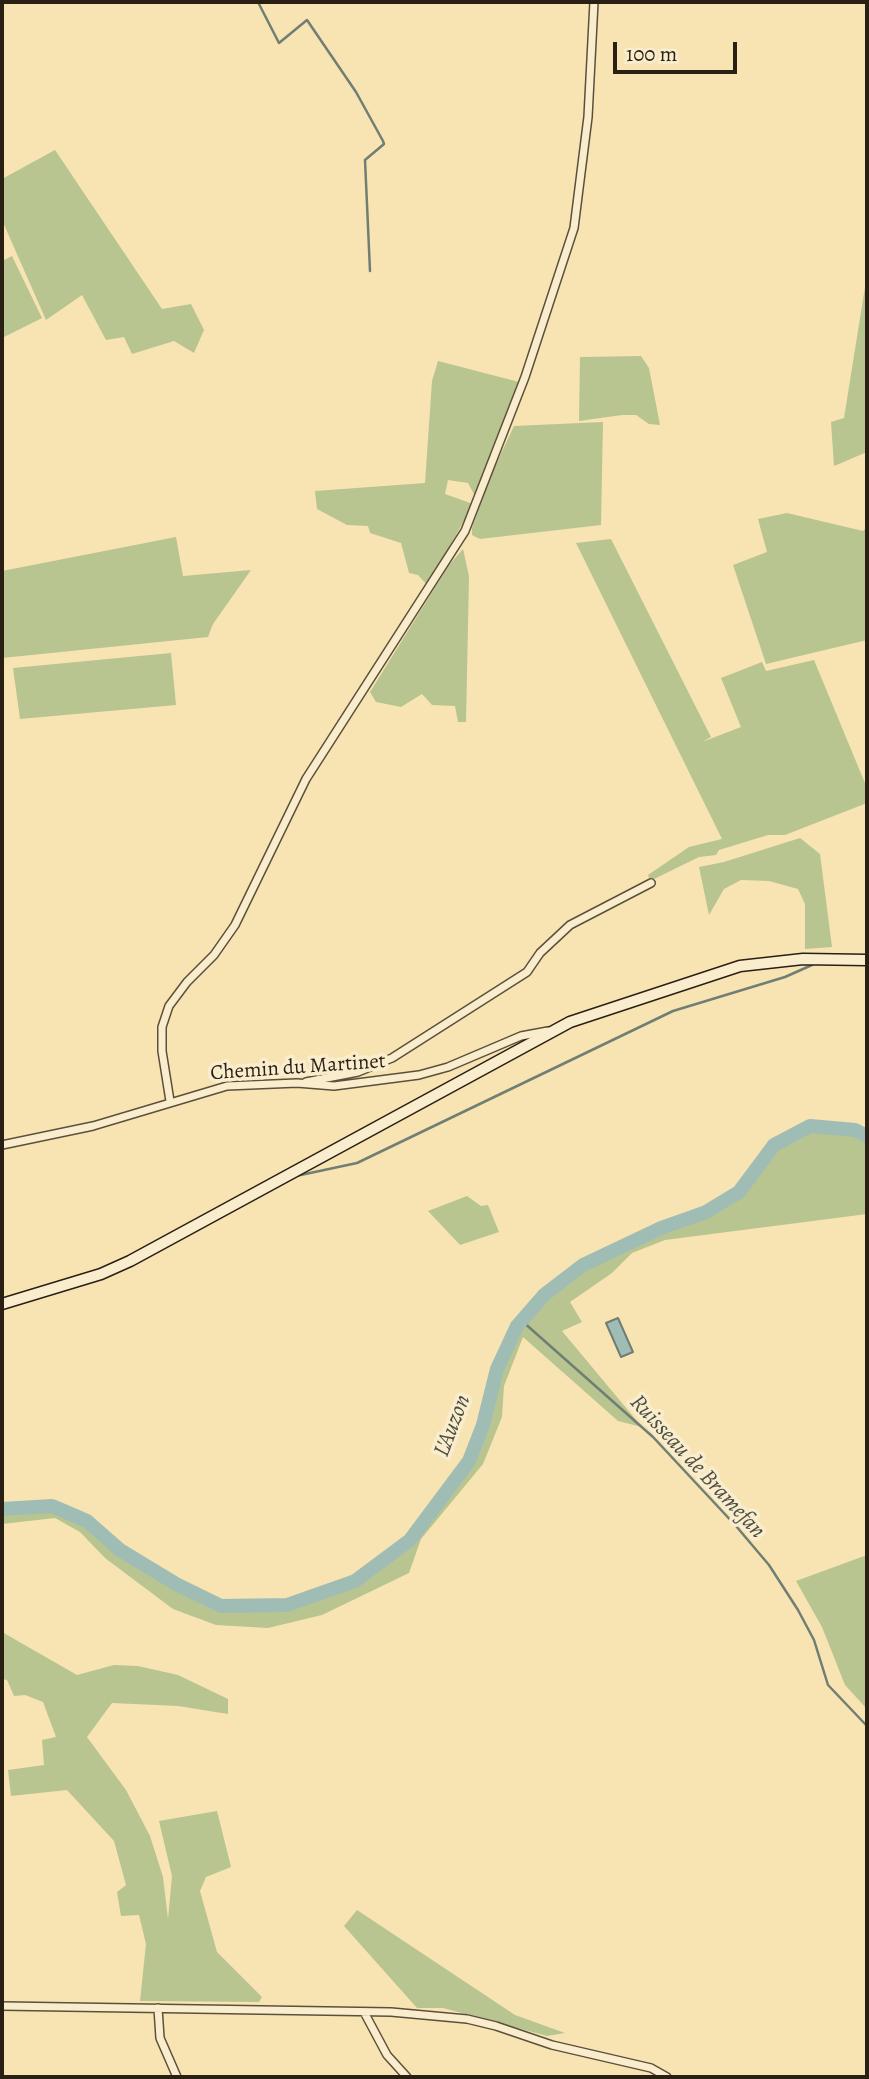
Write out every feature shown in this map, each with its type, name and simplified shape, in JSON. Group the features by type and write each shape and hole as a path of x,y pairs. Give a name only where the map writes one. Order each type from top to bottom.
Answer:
{"main road":[{"path":"2,1304 101,1274 130,1261 553,1030 591,1014 740,966 803,959 867,960"}],"street":[{"path":"170,1101 162,1051 162,1027 169,1006 214,956 235,925 306,779 465,531 526,377 575,228 588,117 594,2"},
{"path":"297,1083 358,1072 392,1059 527,972 540,953 570,925 651,883"},
{"name":"Chemin du Martinet","path":"2,1145 93,1126 227,1086 297,1083 334,1086 390,1081 448,1067 522,1036 553,1030"},
{"path":"2,2006 364,2012 477,2021 552,2045 651,2068 667,2077"},
{"path":"158,2008 160,2038 177,2077"},
{"path":"364,2012 387,2055 407,2077"}],"green space":[{"path":"55,150 162,309 191,304 204,330 194,353 174,341 132,354 124,337 106,340 82,295 46,320 2,220 2,179"},
{"path":"12,256 42,318 2,338 2,261"},
{"path":"865,287 867,452 834,466 831,422 844,418"},
{"path":"641,356 649,368 660,425 649,424 636,415 579,421 580,357"},
{"path":"438,361 519,382 475,496 468,483 448,480 445,494 473,504 428,586 418,575 409,573 401,543 370,533 368,526 347,525 317,509 315,491 425,483 432,381"},
{"path":"603,422 601,525 480,539 472,535 490,477 514,426"},
{"path":"787,513 863,531 867,527 867,640 766,664 733,565 767,552 758,519"},
{"path":"176,537 183,576 251,570 213,624 208,637 2,658 2,571"},
{"path":"611,539 711,737 702,742 741,727 721,678 762,662 766,671 814,660 867,788 867,803 785,835 768,835 719,850 716,855 699,857 650,881 648,875 689,847 722,839 576,543"},
{"path":"463,549 469,576 466,722 458,722 455,706 432,705 422,694 401,707 376,702 370,692 449,565"},
{"path":"171,653 176,705 20,719 13,668"},
{"path":"800,838 820,854 832,947 805,949 805,904 798,889 769,881 741,880 724,889 709,915 699,867"},
{"path":"812,1131 854,1133 867,1140 867,1214 665,1240 632,1253 612,1273 570,1302 582,1322 562,1331 642,1427 618,1421 523,1337 504,1386 502,1417 483,1464 421,1539 409,1573 322,1615 268,1628 216,1625 173,1609 105,1558 80,1532 55,1518 2,1524 2,1512 52,1511 85,1524 120,1554 221,1609 288,1609 357,1584 413,1541 472,1463 501,1370 520,1327 547,1297 585,1267 663,1230 707,1215 740,1195 776,1149"},
{"path":"467,1196 481,1206 488,1205 499,1232 460,1245 428,1211"},
{"path":"867,1555 867,1709 845,1685 822,1627 796,1581"},
{"path":"2,1632 77,1675 114,1665 138,1666 178,1675 228,1699 228,1714 178,1706 112,1703 87,1737 126,1790 150,1836 163,1877 168,1919 172,1876 159,1821 217,1811 231,1867 206,1877 200,1891 217,1952 262,1997 259,2002 140,2001 146,1944 139,1915 121,1916 117,1892 126,1885 114,1841 67,1790 11,1796 8,1770 44,1765 42,1740 56,1737 43,1702 25,1695 14,1696 7,1680 2,1679"},
{"path":"357,1910 515,2015 565,2033 547,2036 443,2008 417,2008 344,1926"}],"water":[{"path":"618,1318 633,1352 621,1357 606,1323"}],"waterway":[{"path":"258,2 279,43 307,20 356,92 383,141 384,144 365,160 370,271"},
{"path":"296,1176 357,1163 673,1011 785,977 812,965"},
{"name":"L'Auzon","path":"2,1509 52,1506 87,1521 120,1550 176,1584 221,1606 287,1605 355,1581 410,1540 469,1461 483,1425 497,1369 517,1326 544,1295 583,1265 661,1228 706,1212 739,1192 774,1145 810,1126 855,1130 867,1136"},
{"name":"Ruisseau de Bramefan","path":"522,1321 653,1437 736,1526 769,1565 798,1610 814,1640 828,1685 867,1726"}]}
